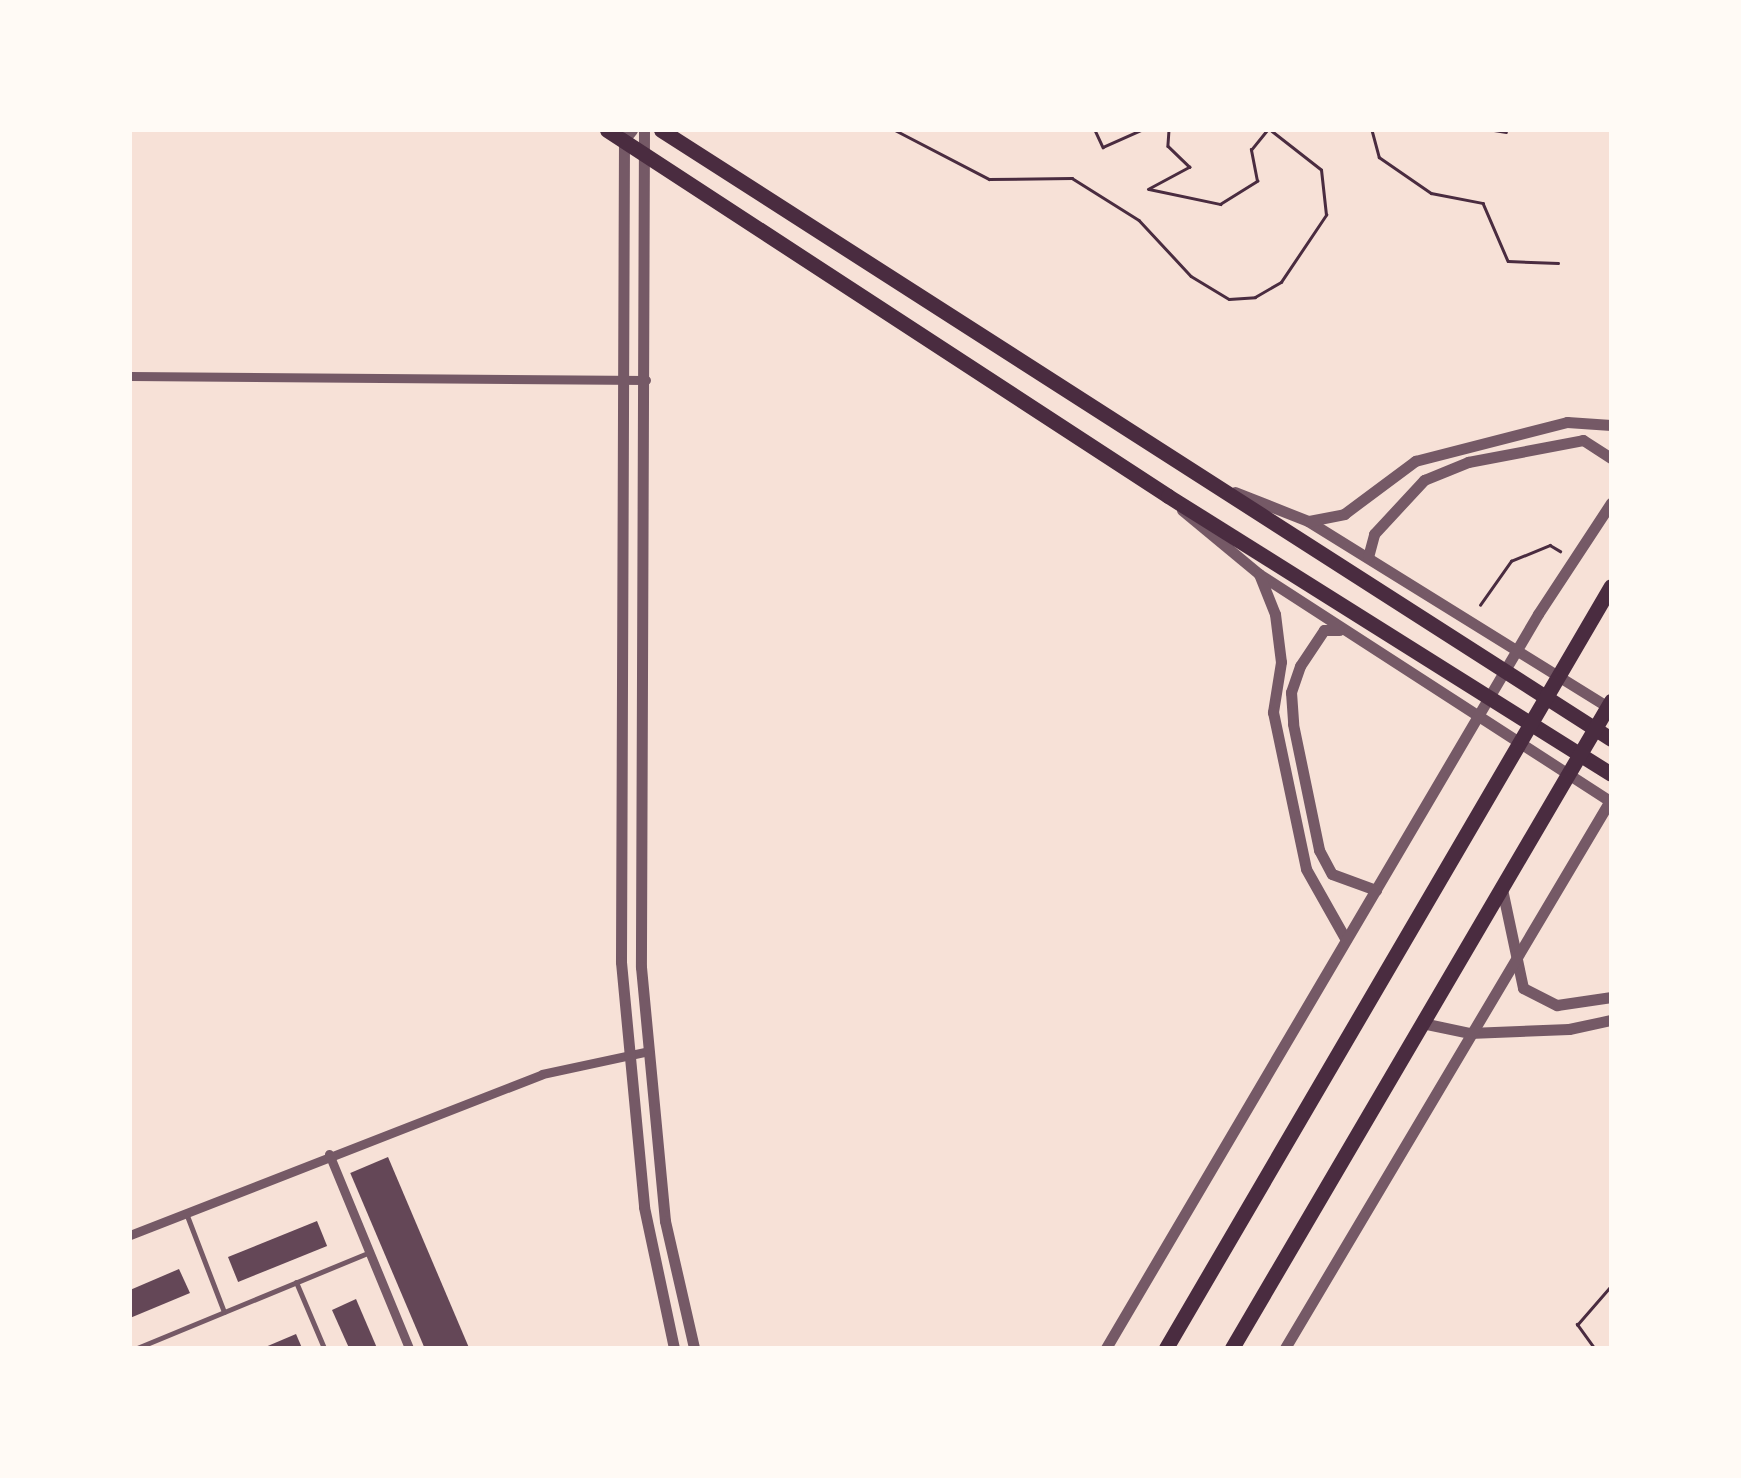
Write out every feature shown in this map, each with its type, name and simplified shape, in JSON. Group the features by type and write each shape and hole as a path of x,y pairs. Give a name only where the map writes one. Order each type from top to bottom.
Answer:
{"main road":[{"path":"607,130 628,135 648,156 1168,496 1611,774"},
{"path":"661,130 1195,476 1611,739"},
{"path":"1166,1348 1611,586"},
{"path":"1232,1348 1611,701"}],"street":[{"path":"644,130 648,156 641,967 665,1221 694,1348"},
{"path":"628,135 621,962 644,1207 674,1348"},
{"path":"130,376 646,380"},
{"path":"1308,521 1344,514 1415,461 1567,422 1611,425"},
{"path":"1368,556 1374,534 1392,511 1439,474 1583,440 1611,458"},
{"path":"1195,476 1308,521 1611,710"},
{"path":"1168,496 1213,542 1259,574 1611,800 1513,958 1285,1348"},
{"path":"1106,1348 1538,614 1611,503"},
{"path":"1259,574 1275,614 1281,662 1273,712 1306,869 1346,940"},
{"path":"1342,630 1324,630 1300,666 1291,692 1293,724 1319,850 1332,874 1376,890"},
{"path":"1502,887 1513,958 1523,988 1540,1000 1575,1006 1611,997"},
{"path":"1422,1024 1469,1032 1569,1030 1611,1020"},
{"path":"130,1236 329,1154 542,1074 627,1052 648,1051"},
{"path":"329,1154 409,1348"}],"lane":[{"path":"186,1213 224,1312"},
{"path":"137,1348 370,1252"},
{"path":"296,1282 324,1348"}],"path":[{"path":"895,130 989,179 1072,178 1138,220 1191,276 1228,300 1255,297 1281,282 1326,215 1321,170 1268,130 1251,150 1257,181 1220,204 1149,189 1190,167 1168,146 1169,130"},
{"path":"1095,130 1103,147 1141,130"},
{"path":"1372,130 1379,157 1431,193 1483,203 1508,261 1558,262"},
{"path":"1494,130 1506,132"},
{"path":"1480,605 1510,561 1550,545"},
{"path":"1594,1348 1577,1325 1611,1286"}],"building":[{"path":"388,1157 469,1348 425,1348 350,1173"},
{"path":"317,1221 327,1246 238,1282 228,1257"},
{"path":"179,1269 190,1293 130,1318 130,1290"},
{"path":"356,1299 377,1348 349,1348 332,1310"},
{"path":"296,1334 302,1348 263,1348"}]}
